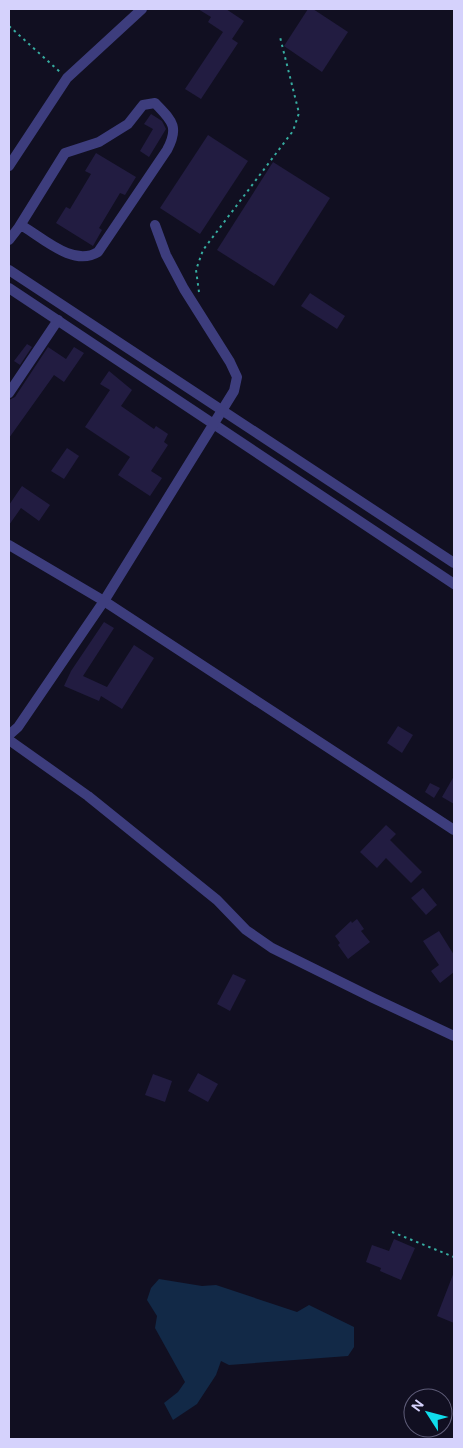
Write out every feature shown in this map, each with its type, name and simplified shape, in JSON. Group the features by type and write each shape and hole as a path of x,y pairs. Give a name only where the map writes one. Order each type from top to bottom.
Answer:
{"street":[{"path":"9,166 67,78 142,9"},
{"path":"9,240 66,153 100,142 128,124 143,105 149,103 154,103 171,120 174,137 168,150 98,252 79,258 24,227 19,227"},
{"path":"155,225 166,255 184,289 230,362 237,377 234,391 104,601 18,726 10,742 88,796 217,900 246,930 272,948 454,1036"},
{"path":"9,270 454,563"},
{"path":"9,288 454,584"},
{"path":"9,393 58,320"},
{"path":"9,545 104,601 454,830"}],"path":[{"path":"9,26 67,78"},
{"path":"200,298 196,270 203,250 292,131 299,113 280,37"},
{"path":"392,1232 454,1257"}],"water":[{"path":"159,1279 202,1286 216,1285 297,1312 309,1305 354,1327 354,1347 348,1356 229,1365 221,1361 216,1375 197,1404 173,1420 164,1403 178,1392 185,1382 155,1328 157,1316 147,1300 151,1288"}],"building":[{"path":"198,9 226,9 244,21 232,39 238,43 201,99 185,89 223,32 208,22 211,17"},
{"path":"308,9 313,9 348,32 322,72 284,46"},
{"path":"151,114 162,121 166,129 149,157 140,151 153,129 144,124"},
{"path":"208,135 248,161 200,234 160,208"},
{"path":"96,153 136,177 125,195 120,193 99,228 102,230 93,246 56,223 66,207 70,209 91,174 85,171"},
{"path":"273,162 330,198 274,286 217,250"},
{"path":"310,293 345,316 337,329 301,306"},
{"path":"27,344 32,347 20,365 14,361"},
{"path":"48,347 66,359 74,347 84,353 64,382 54,375 9,438 9,400 15,397"},
{"path":"109,371 132,390 121,406 154,429 156,426 168,434 164,442 168,445 151,471 162,478 150,496 118,475 130,457 85,427 110,390 100,384"},
{"path":"67,448 79,456 64,479 51,471"},
{"path":"22,486 50,505 39,521 21,508 9,525 9,505"},
{"path":"104,622 114,628 83,676 107,687 134,645 154,658 122,709 101,696 99,701 64,686 71,671"},
{"path":"398,726 413,735 402,753 387,743"},
{"path":"454,776 454,804 442,797"},
{"path":"430,783 440,788 434,798 425,792"},
{"path":"386,825 396,834 390,840 422,872 411,883 386,858 377,868 360,852"},
{"path":"423,888 437,905 426,915 411,898"},
{"path":"357,919 364,929 361,931 370,942 348,959 338,945 340,943 335,936 351,921 352,923"},
{"path":"439,931 454,955 454,972 440,983 431,971 439,965 423,941"},
{"path":"233,974 246,980 230,1011 217,1004"},
{"path":"198,1073 218,1084 208,1102 188,1091"},
{"path":"153,1074 172,1081 165,1102 145,1095"},
{"path":"394,1239 415,1248 401,1280 380,1271 381,1268 366,1262 372,1245 389,1251"},
{"path":"454,1272 454,1323 437,1316"}]}
